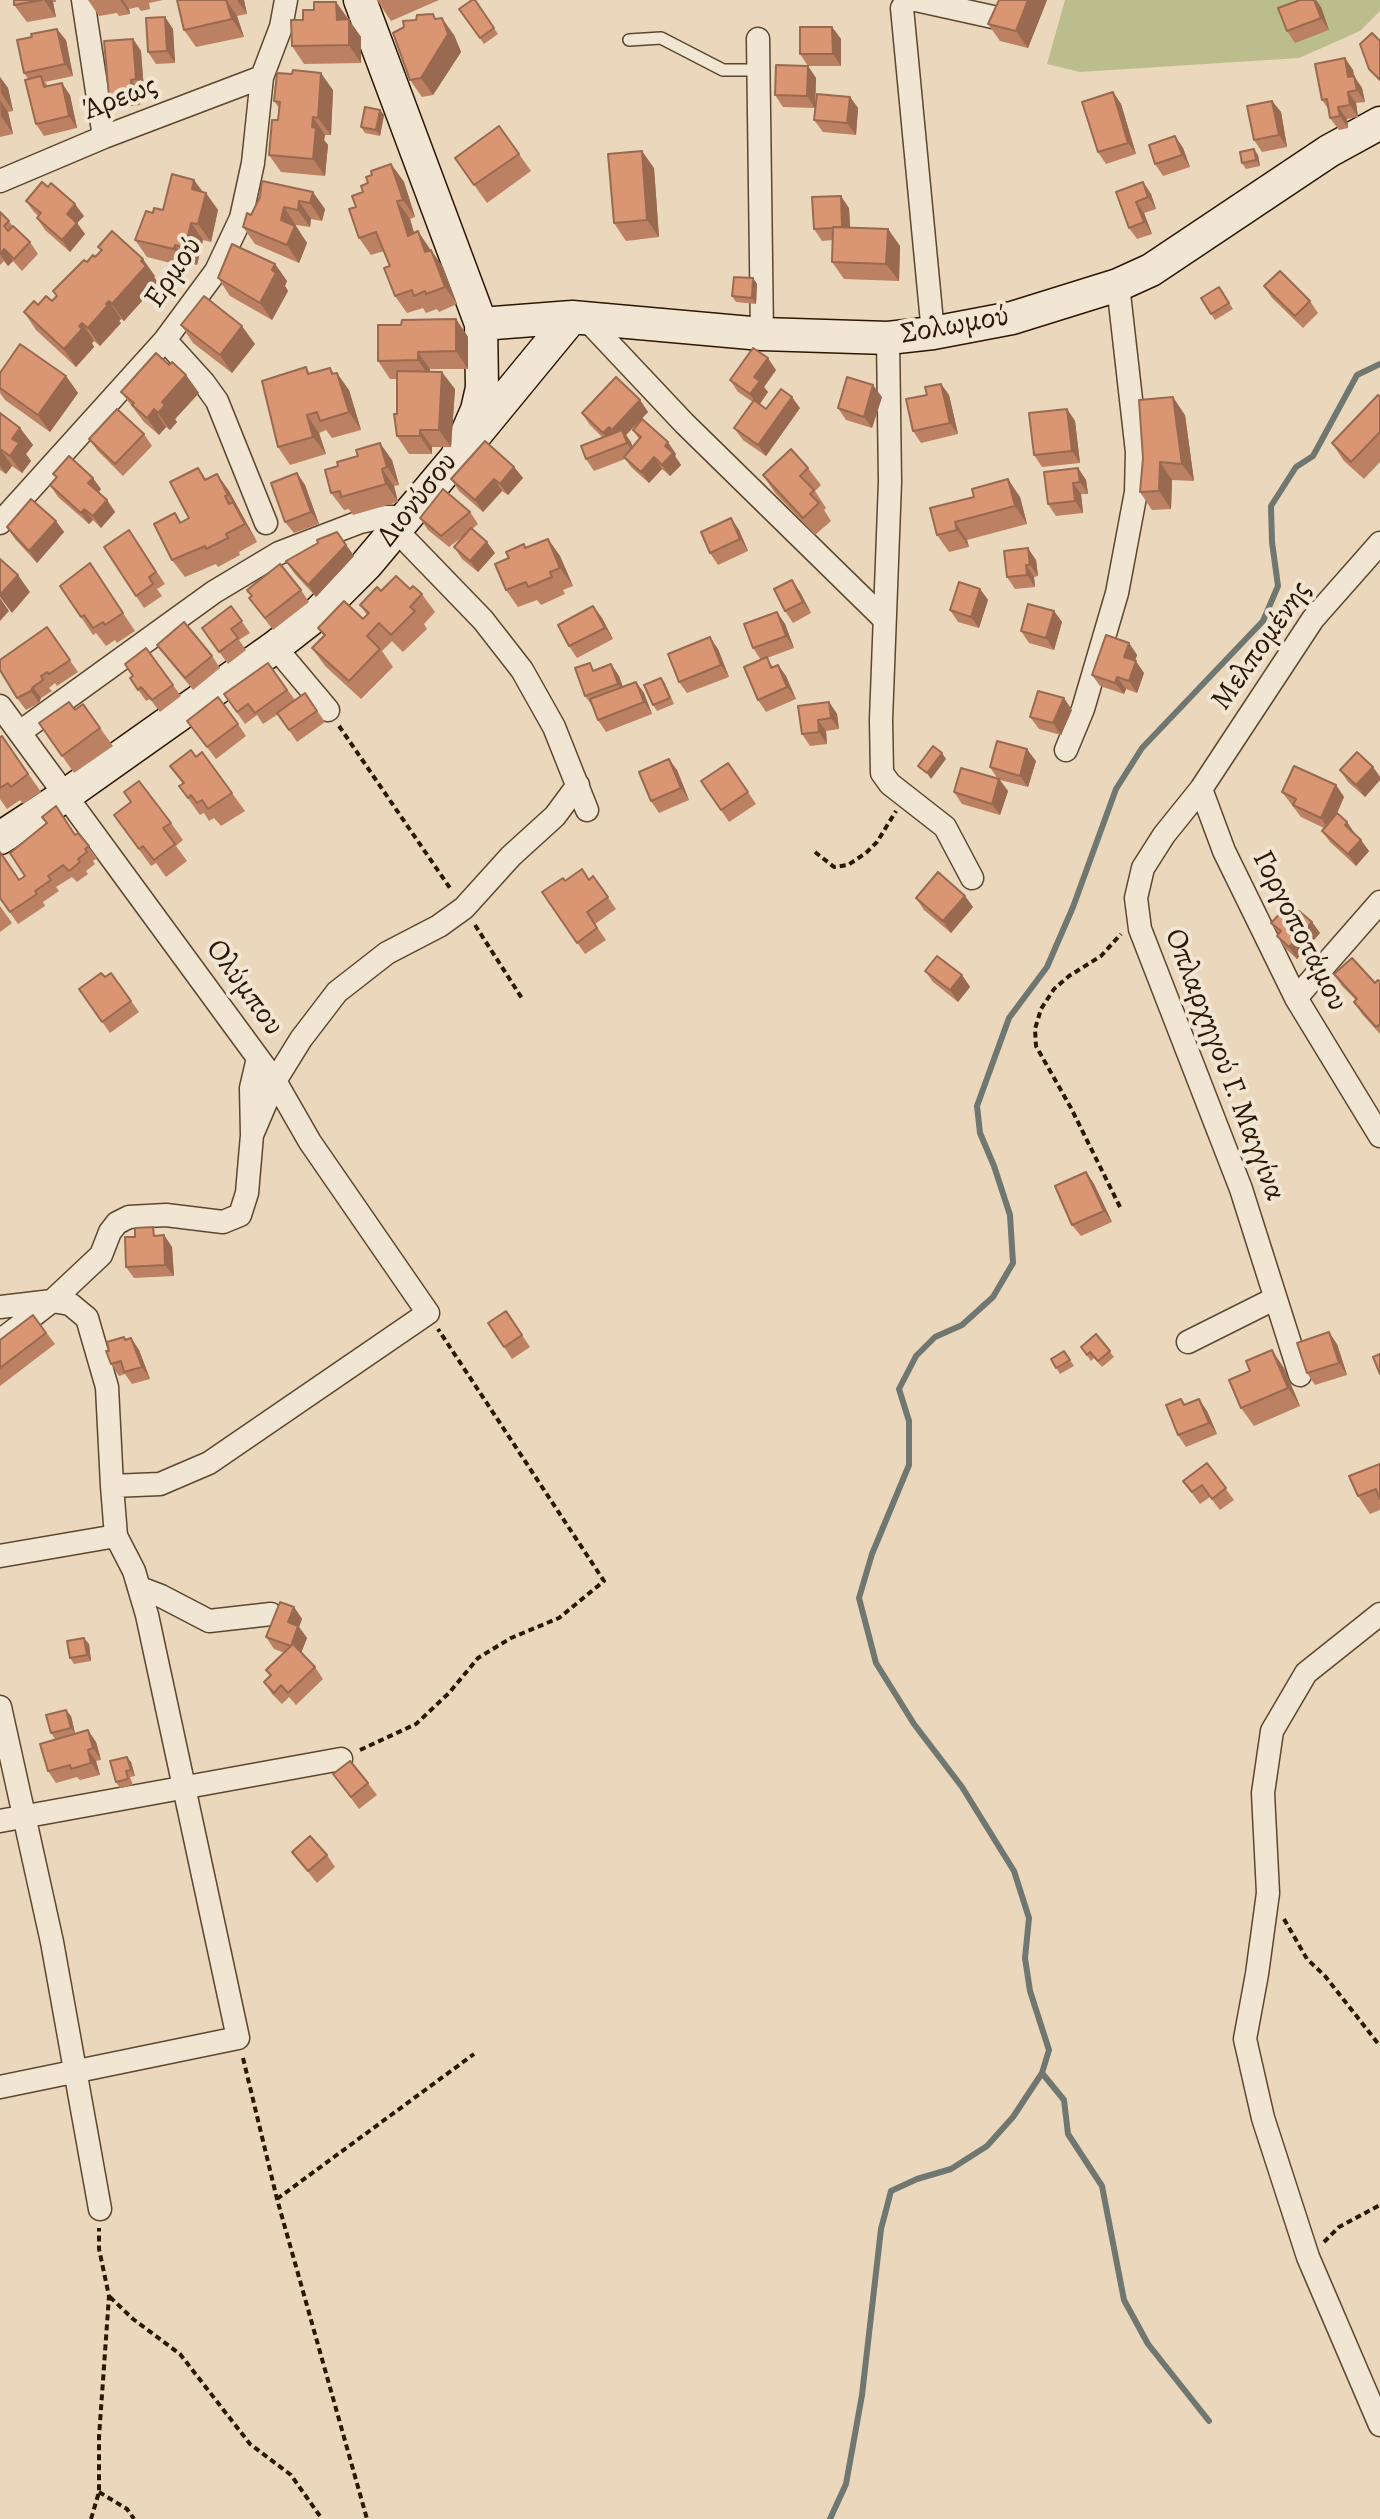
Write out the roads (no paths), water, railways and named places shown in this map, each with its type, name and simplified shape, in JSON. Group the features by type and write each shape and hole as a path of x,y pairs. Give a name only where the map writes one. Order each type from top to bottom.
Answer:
{"street":[{"path":"83,0 104,137"},
{"name":"Ερμού","path":"0,523 165,340 216,271 241,218 253,163 262,77 281,27 286,0"},
{"name":"Διονύσου","path":"0,838 275,647 336,596 402,524 456,458 477,410 482,388 481,324 360,0"},
{"path":"933,333 902,8 906,2 914,0 993,17"},
{"path":"758,39 762,334"},
{"name":"Άρεως","path":"0,181 104,137 262,77"},
{"name":"Σολωμού","path":"481,324 579,318 762,334 888,338 1012,318 1118,285 1151,270 1329,151 1380,123"},
{"path":"1066,750 1083,709 1117,593 1136,492 1137,452 1118,285"},
{"path":"456,458 579,318 883,618"},
{"path":"888,338 890,482 883,618 882,773 890,784 945,827 972,878"},
{"path":"165,340 217,401 266,523"},
{"path":"20,732 214,592 279,553 360,522 385,517 402,524 522,670 554,727 587,810"},
{"name":"Μελπομένης","path":"1201,789 1313,619 1380,543"},
{"path":"275,647 328,710"},
{"name":"Ολύμπου","path":"0,706 275,1081 310,1142 428,1313 209,1463 160,1484 112,1486"},
{"path":"252,1135 275,1081 301,1039 337,992 387,953 439,926 464,908 511,856 555,816 578,785"},
{"name":"Οπλαρχηγού Γ. Μαγγίνα","path":"1201,789 1164,835 1143,868 1136,898 1140,929 1241,1189 1300,1375"},
{"name":"Γοργοποτάμου","path":"1201,789 1224,851 1296,998 1380,1136"},
{"path":"1296,998 1380,902"},
{"path":"0,1341 52,1301 101,1255 117,1223 129,1217 166,1215 223,1222 240,1215 247,1193 252,1135 251,1088 258,1058"},
{"path":"1188,1342 1274,1299"},
{"path":"0,1307 52,1301 70,1304 87,1318 90,1326 107,1387 116,1536 140,1588 238,2038 0,2087"},
{"path":"0,1556 116,1536"},
{"path":"140,1588 209,1621 271,1614"},
{"path":"1380,1614 1306,1673 1272,1731 1263,1793 1268,1893 1245,2039 1263,2118 1308,2257 1380,2425"},
{"path":"0,1707 52,1942 100,2209"},
{"path":"0,1821 341,1759"}],"lane":[{"path":"629,40 661,38 723,70 758,70"}],"waterway":[{"path":"830,2519 846,2484 862,2395 881,2229 891,2191 951,2169 987,2146 1013,2117 1042,2073 1049,2050 1030,1991 1025,1958 1029,1918 1014,1871 962,1787 914,1724 876,1663 859,1598 872,1554 909,1465 909,1421 899,1389 916,1356 935,1337 962,1325 993,1297 1013,1263 1010,1215 980,1133 977,1106 1009,1018 1047,967 1073,907 1116,789 1142,748 1263,621 1278,586 1271,506 1296,467 1313,456 1357,375 1380,364"},
{"path":"1042,2073 1064,2100 1068,2134 1102,2186 1124,2300 1148,2344 1209,2421"}]}
